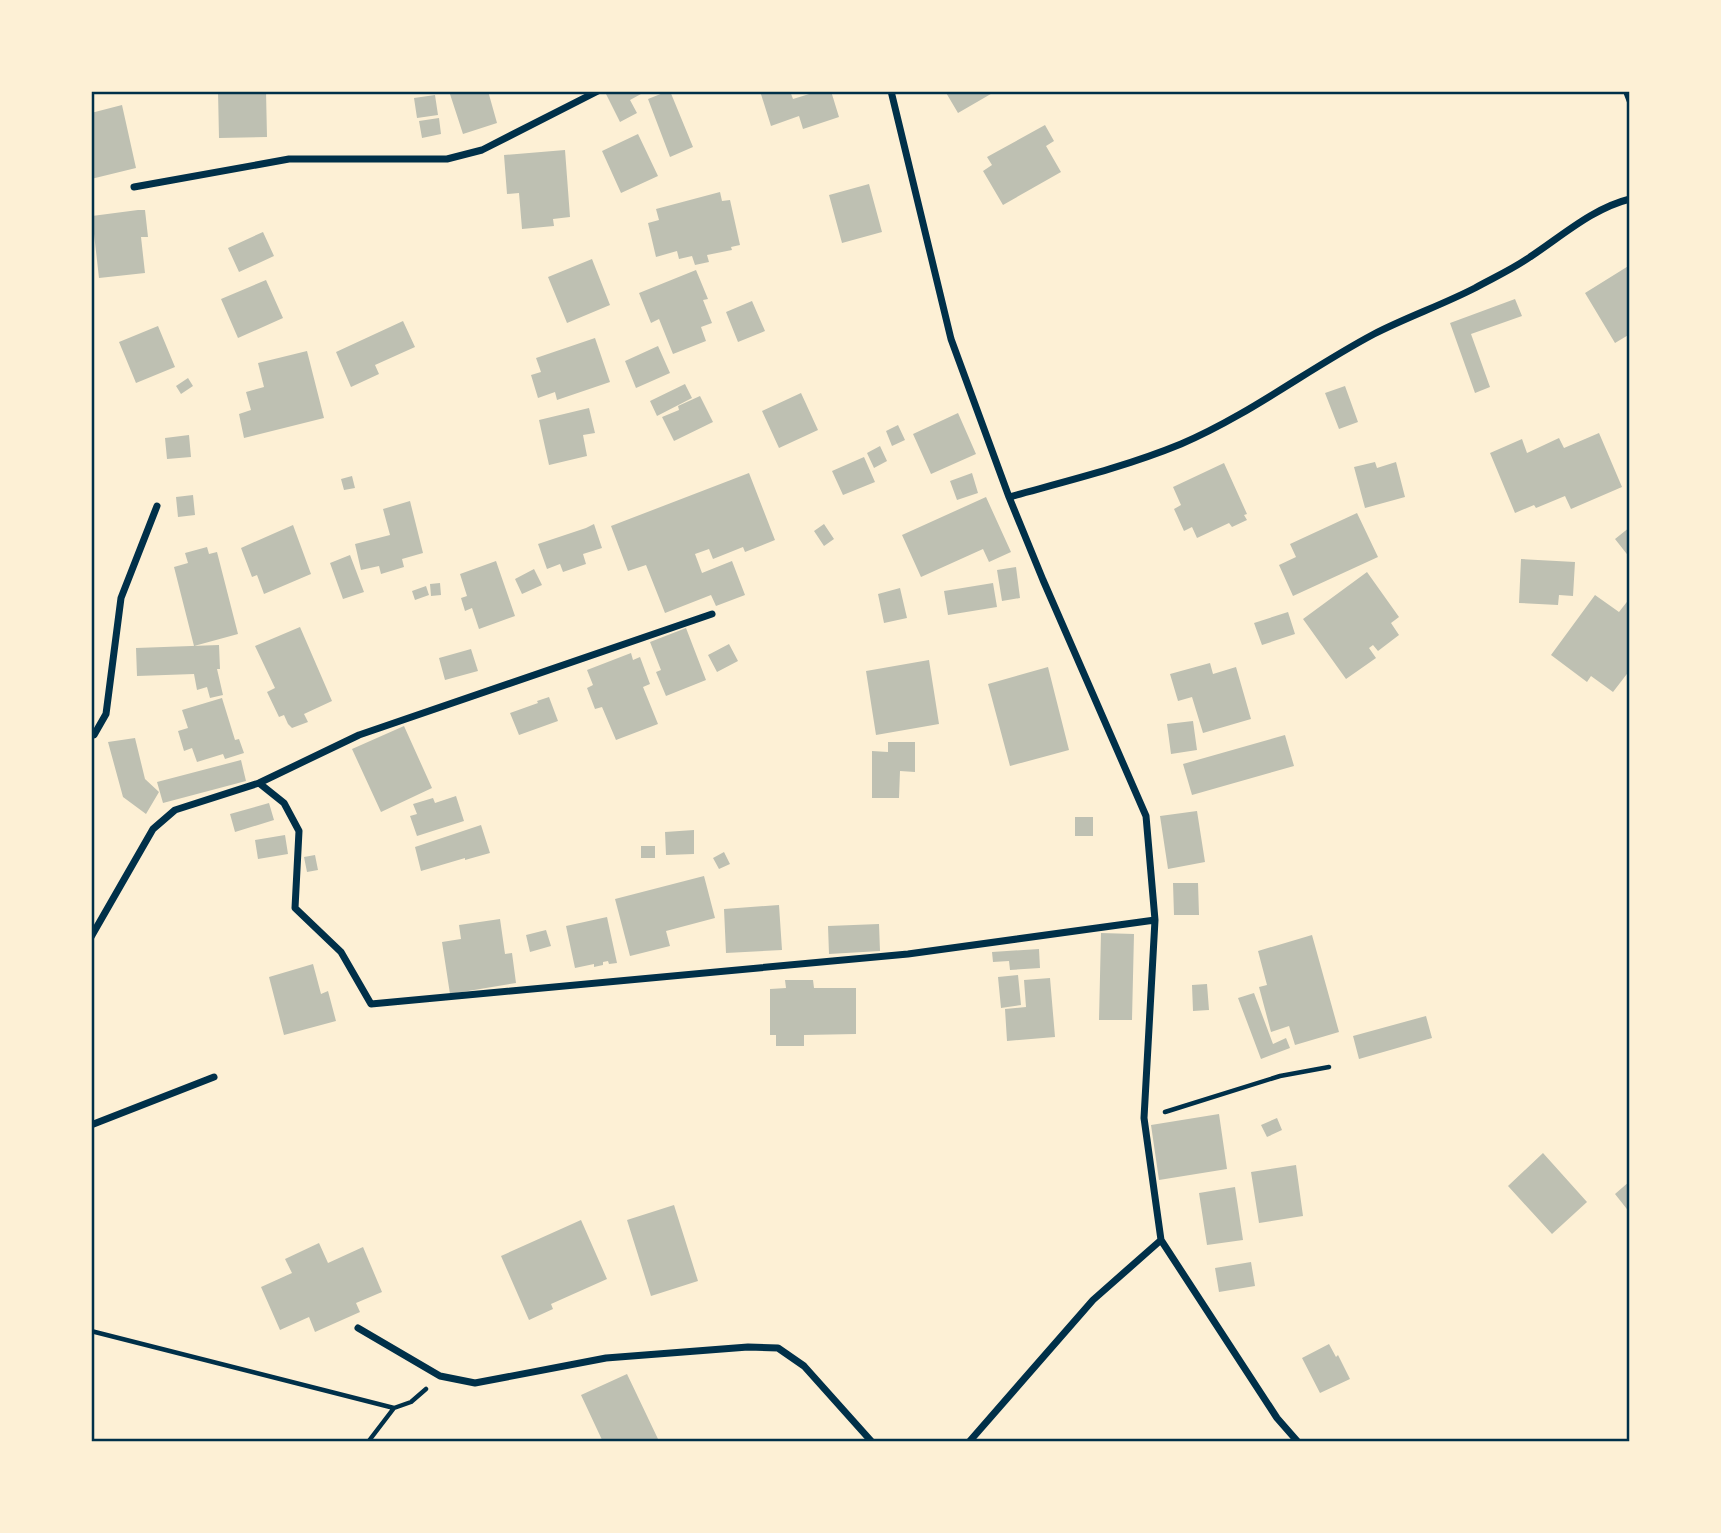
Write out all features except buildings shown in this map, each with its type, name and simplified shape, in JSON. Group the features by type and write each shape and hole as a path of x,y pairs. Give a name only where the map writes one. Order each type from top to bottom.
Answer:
{"street":[{"path":"134,187 289,159 447,159 482,150 598,91"},
{"path":"891,91 951,339 1009,497 1146,816 1155,919 1144,1118 1161,1240 1276,1418 1298,1442"},
{"path":"1009,497 1119,467 1182,443 1242,413 1308,371 1376,333 1452,300 1527,259 1591,216 1617,202 1630,199"},
{"path":"91,735 94,735 106,714 121,598 157,506"},
{"path":"91,937 153,829 175,810 259,783 359,735 712,614"},
{"path":"259,783 284,803 299,831 295,908 341,952 371,1004 908,954 1155,919"},
{"path":"91,1125 214,1077"},
{"path":"969,1442 1093,1300 1161,1240"},
{"path":"358,1328 440,1376 475,1383 606,1357 748,1347 778,1348 804,1366 872,1442"}],"path":[{"path":"1625,91 1630,104"},
{"path":"1144,1118 1280,1076 1329,1067"},
{"path":"91,1331 394,1408"},
{"path":"368,1442 394,1408 411,1402 440,1376"}]}
